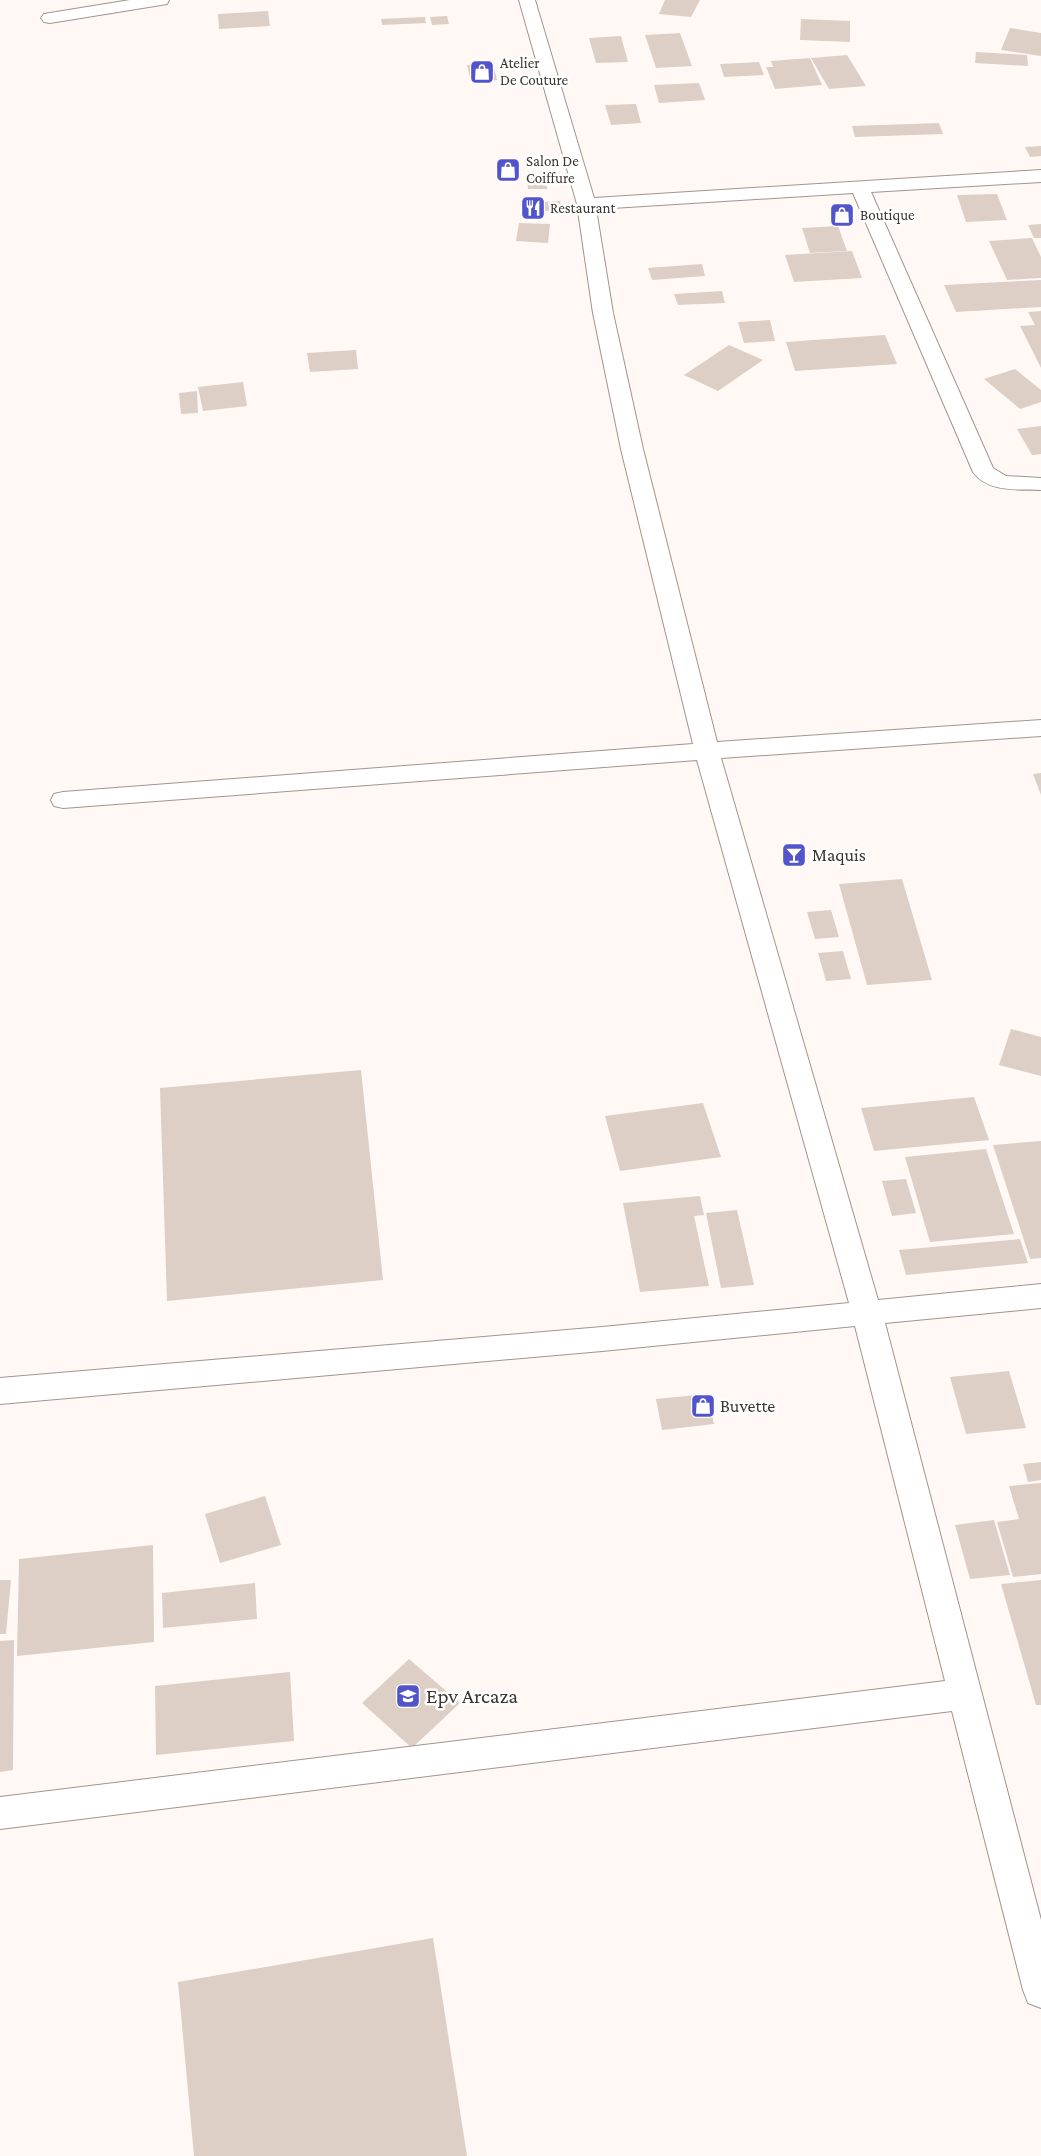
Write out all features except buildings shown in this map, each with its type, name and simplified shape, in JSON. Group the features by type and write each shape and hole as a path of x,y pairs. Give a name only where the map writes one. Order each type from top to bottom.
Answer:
{"street":[{"path":"50,18 161,0"},
{"path":"528,0 586,204 603,313 632,449 707,751 867,1313 1041,1990"},
{"path":"586,204 1041,176"},
{"path":"860,188 984,472 1001,482 1041,484"},
{"path":"63,800 707,751 1041,728"},
{"path":"0,1391 592,1340 1041,1296"},
{"path":"0,1813 965,1694"}],"place":[{"name":"Atelier De Couture","path":"482,72"},
{"name":"Salon De Coiffure","path":"508,170"},
{"name":"Restaurant","path":"533,208"},
{"name":"Boutique","path":"842,215"},
{"name":"Maquis","path":"794,855"},
{"name":"Buvette","path":"703,1406"},
{"name":"Epv Arcaza","path":"408,1696"}]}
